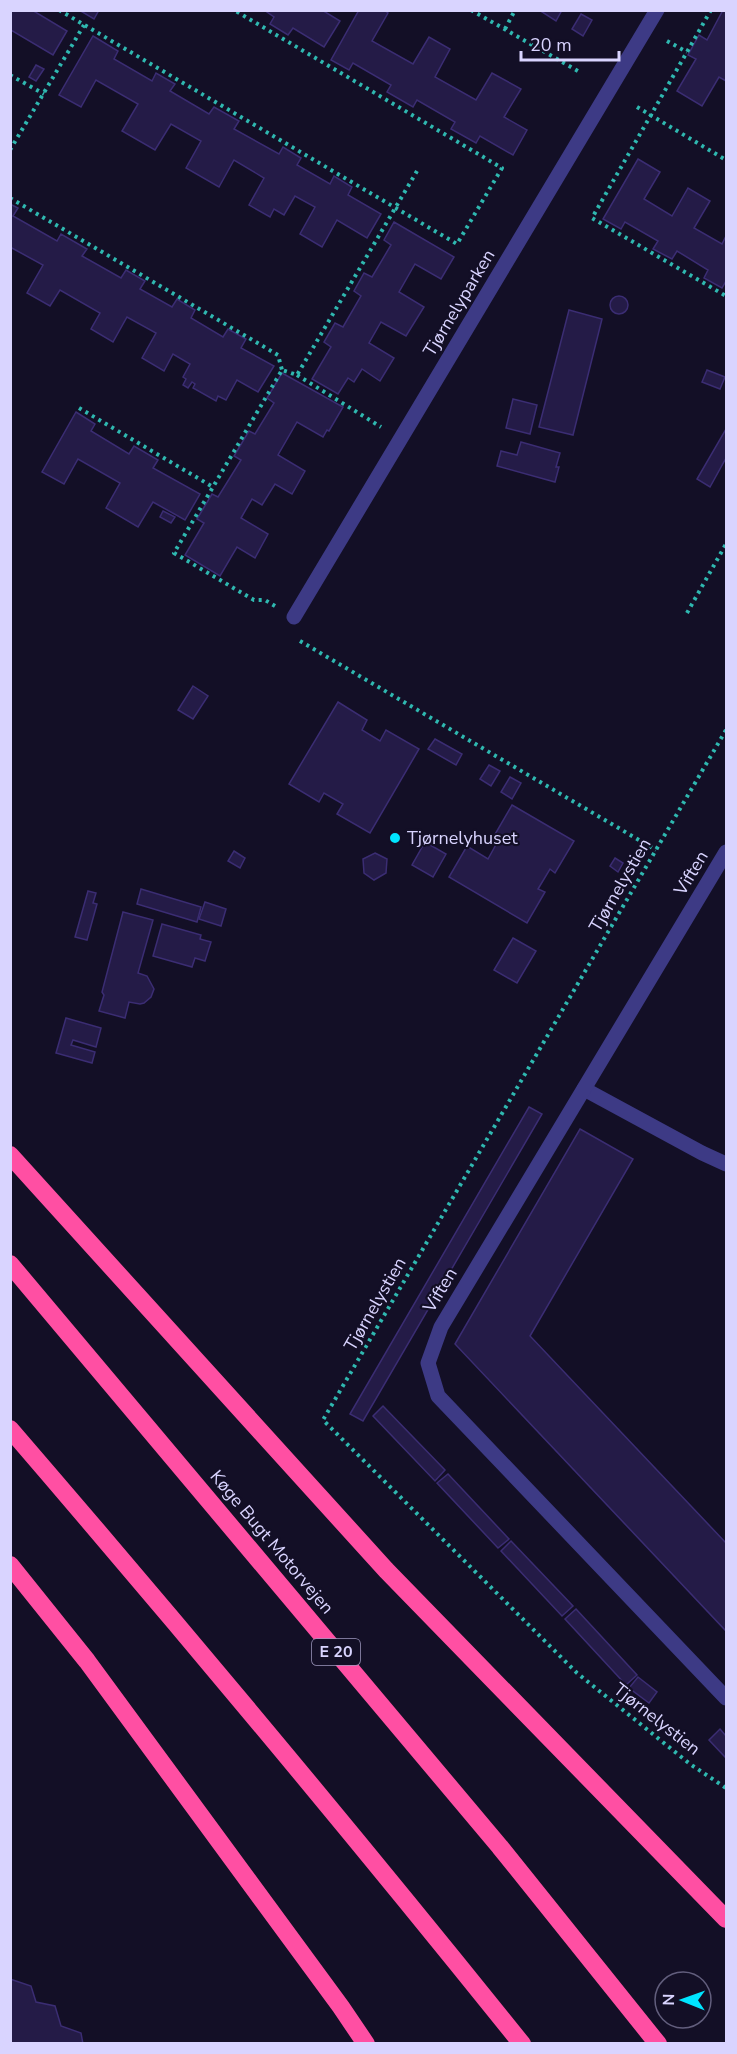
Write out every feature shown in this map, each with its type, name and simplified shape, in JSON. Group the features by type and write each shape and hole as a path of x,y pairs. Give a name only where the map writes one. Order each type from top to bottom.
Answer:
{"highway":[{"path":"10,1155 386,1570 726,1919"},
{"name":"Køge Bugt Motorvejen","path":"10,1264 500,1847 658,2043"},
{"path":"10,1429 106,1541 522,2043"},
{"path":"10,1565 87,1661 366,2043"}],"street":[{"name":"Tjørnelyparken","path":"294,617 657,10"},
{"name":"Viften","path":"726,852 441,1327 428,1363 438,1396 726,1698"},
{"path":"584,1089 726,1164"}],"path":[{"path":"59,10 457,244 502,168 234,10"},
{"path":"471,10 578,71"},
{"path":"505,29 515,10"},
{"path":"711,10 592,218 726,296"},
{"path":"10,150 84,25"},
{"path":"10,75 44,94"},
{"path":"638,107 726,160"},
{"path":"297,375 417,171"},
{"path":"10,198 278,355 282,370 174,553 254,600 265,600 294,617"},
{"path":"282,370 297,375 400,438"},
{"path":"79,408 213,487"},
{"path":"687,613 726,544"},
{"path":"294,638 656,850"},
{"name":"Tjørnelystien","path":"726,730 323,1420 577,1673 690,1764 726,1788"}],"building":[{"path":"10,10 32,10 67,31 53,55 11,30 10,32"},
{"path":"79,10 99,10 94,19"},
{"path":"264,10 322,10 340,21 324,47 293,28 288,35 270,24 274,17"},
{"path":"359,10 384,10 388,13 372,41 413,64 429,37 450,49 435,77 476,100 492,73 521,89 504,117 527,130 513,155 480,136 476,143 451,129 455,122 417,100 413,107 387,92 391,85 353,63 349,70 331,60"},
{"path":"539,10 562,10 556,21"},
{"path":"723,10 726,10 726,81 719,77 702,106 677,91 696,59 688,55 699,35 707,40"},
{"path":"581,14 592,20 583,36 572,29"},
{"path":"93,36 118,51 114,59 152,81 156,73 175,84 170,91 209,114 214,107 239,121 234,129 279,154 283,147 301,158 297,165 330,184 334,176 352,187 348,195 381,214 367,238 337,220 322,247 300,234 315,207 295,196 284,215 274,209 270,217 249,205 264,178 234,160 219,187 186,168 201,141 171,124 155,150 122,131 138,104 96,80 81,107 59,95"},
{"path":"36,65 44,69 36,81 29,77"},
{"path":"638,159 660,172 644,199 672,216 688,188 710,201 694,228 722,244 726,236 726,281 722,288 704,278 708,270 677,251 672,259 653,249 658,241 625,222 621,229 603,219"},
{"path":"10,204 18,208 13,216 57,241 61,234 87,249 82,256 121,278 126,270 145,281 140,289 172,307 177,299 195,310 191,318 223,337 228,329 246,339 241,348 274,366 258,392 237,380 226,400 218,396 216,401 193,388 195,384 192,382 188,388 183,385 186,379 183,377 190,364 173,354 164,371 142,358 156,333 127,317 113,342 91,329 100,313 60,290 50,306 27,293 43,265 10,247"},
{"path":"394,222 454,257 441,279 415,264 399,292 424,307 406,336 381,322 369,343 394,358 380,381 362,369 354,382 348,378 338,394 312,379 331,347 324,342 335,323 343,327 361,296 354,291 364,273 372,277 391,245 384,240"},
{"path":"615,296 623,296 628,301 626,312 615,314 610,309 610,301"},
{"path":"569,310 602,319 573,435 539,427"},
{"path":"707,370 725,377 720,389 702,382"},
{"path":"282,373 343,407 323,437 297,422 278,455 305,471 292,494 275,484 262,505 252,499 241,518 268,534 255,558 237,547 220,576 185,555 204,523 197,519 212,494 218,497 241,460 234,456 249,431 255,434 274,403 267,398"},
{"path":"513,399 537,405 530,434 506,428"},
{"path":"76,412 95,424 91,431 129,454 134,446 158,460 153,468 200,494 185,520 153,502 138,527 106,508 120,483 78,459 64,484 42,472"},
{"path":"726,429 726,458 710,487 697,479"},
{"path":"521,442 560,453 555,482 497,466 501,451 517,455"},
{"path":"163,511 175,517 171,523 160,517"},
{"path":"193,686 208,696 193,719 178,710"},
{"path":"338,702 367,720 362,730 380,741 386,730 419,749 370,833 337,814 343,804 324,793 319,802 289,784"},
{"path":"435,739 462,754 456,765 428,749"},
{"path":"489,765 500,771 491,786 480,779"},
{"path":"510,777 521,783 512,799 501,792"},
{"path":"512,805 574,841 555,873 550,869 538,889 545,892 527,923 449,877 467,846 488,859 499,839 494,836"},
{"path":"425,842 446,854 433,877 412,865"},
{"path":"234,851 245,858 240,868 228,861"},
{"path":"375,853 387,859 386,873 374,880 364,873 363,859"},
{"path":"615,858 623,863 618,872 610,866"},
{"path":"141,889 201,907 197,922 137,904"},
{"path":"88,891 96,893 93,903 97,904 87,940 75,937"},
{"path":"205,902 226,909 221,926 199,919"},
{"path":"123,912 153,920 138,973 147,976 154,989 151,997 144,1003 129,1002 125,1018 99,1011"},
{"path":"162,924 201,935 200,939 211,942 205,961 195,958 192,967 153,956"},
{"path":"513,938 536,951 517,983 494,970"},
{"path":"66,1018 101,1028 96,1047 73,1040 71,1045 95,1052 92,1063 56,1053"},
{"path":"529,1107 542,1114 363,1421 350,1414"},
{"path":"580,1129 633,1159 530,1336 726,1543 726,1631 455,1344"},
{"path":"383,1406 445,1470 435,1481 373,1416"},
{"path":"448,1474 509,1539 498,1548 437,1483"},
{"path":"511,1541 573,1606 562,1616 501,1551"},
{"path":"576,1609 637,1675 626,1685 565,1619"},
{"path":"638,1677 657,1692 649,1703 629,1688"},
{"path":"720,1729 726,1736 726,1758 709,1740"},
{"path":"10,1979 31,1986 36,2002 55,2006 61,2026 81,2033 83,2044 10,2044"}],"place":[{"name":"Tjørnelyhuset","path":"395,838"}]}
